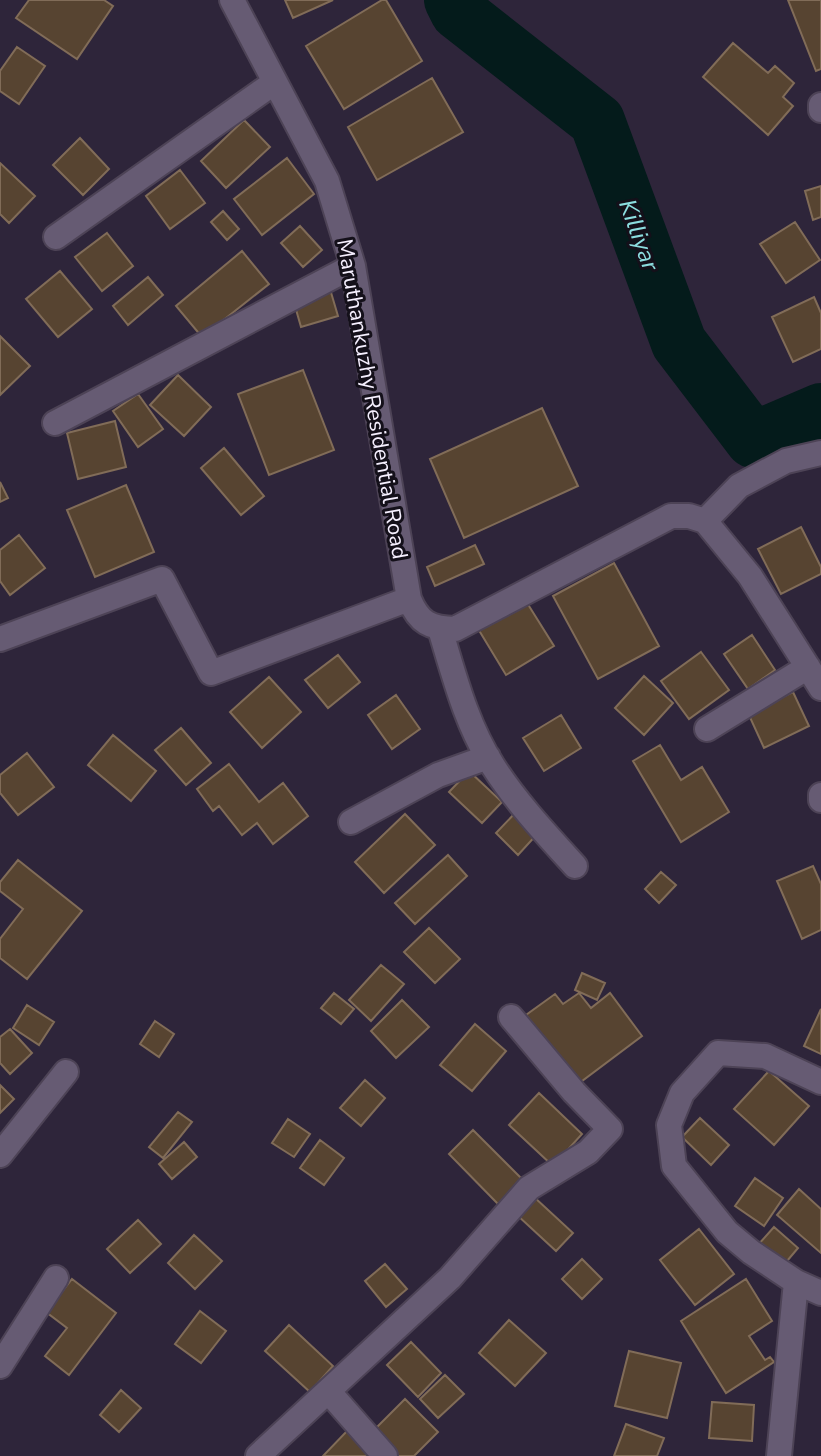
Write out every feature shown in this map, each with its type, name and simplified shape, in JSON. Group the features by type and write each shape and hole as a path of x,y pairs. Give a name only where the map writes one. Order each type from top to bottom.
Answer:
{"street":[{"name":"Maruthankuzhy Residential Road","path":"232,0 327,181 353,266 409,599 415,614 433,626 463,706 492,765 536,823 575,866"},
{"path":"56,237 275,82"},
{"path":"55,423 353,266"},
{"path":"705,521 739,486 786,461 821,453"},
{"path":"433,626 455,629 671,516 689,516 705,521 750,576 814,677 707,729"},
{"path":"0,639 162,579 211,673 409,599"},
{"path":"351,822 438,775 488,757"},
{"path":"258,1456 450,1278 529,1188 588,1152 610,1129 574,1092 511,1017"},
{"path":"821,1082 765,1056 718,1053 682,1093 669,1125 674,1166 727,1232 796,1282 821,1293"},
{"path":"0,1155 66,1072"},
{"path":"0,1366 56,1278"},
{"path":"779,1456 796,1282"},
{"path":"328,1391 385,1456"}],"building":[{"path":"29,0 104,0 113,6 77,59 16,18"},
{"path":"285,0 333,0 293,18"},
{"path":"386,0 422,61 344,109 306,46"},
{"path":"788,0 821,0 821,69 816,71"},
{"path":"733,43 768,73 775,66 794,83 783,97 793,106 768,135 703,77"},
{"path":"17,47 45,66 19,104 0,91 0,71"},
{"path":"432,78 463,132 377,180 348,127"},
{"path":"244,120 270,147 226,188 201,161"},
{"path":"80,138 109,169 83,195 53,165"},
{"path":"287,158 314,194 262,235 234,199"},
{"path":"0,163 35,196 9,223 0,214"},
{"path":"180,170 205,203 170,229 146,196"},
{"path":"821,186 821,217 813,220 805,191"},
{"path":"223,211 239,229 227,240 211,222"},
{"path":"795,222 820,260 786,283 760,244"},
{"path":"300,226 322,250 303,267 281,243"},
{"path":"107,233 133,266 102,291 75,257"},
{"path":"242,251 269,284 202,337 176,306"},
{"path":"60,271 92,309 58,337 26,299"},
{"path":"148,277 163,295 128,325 113,306"},
{"path":"330,289 338,316 301,327 293,299"},
{"path":"814,297 821,313 821,349 793,362 772,317"},
{"path":"0,336 30,366 0,395"},
{"path":"303,370 334,450 269,475 238,394"},
{"path":"178,375 211,407 184,436 150,405"},
{"path":"138,394 163,429 138,447 113,411"},
{"path":"542,408 578,486 464,538 430,459"},
{"path":"115,421 126,467 78,479 67,433"},
{"path":"224,448 264,496 241,515 201,468"},
{"path":"0,482 8,498 0,502"},
{"path":"126,485 154,552 95,577 67,510"},
{"path":"801,527 821,567 821,574 781,594 758,549"},
{"path":"19,535 45,568 10,595 0,581 0,550"},
{"path":"475,545 484,564 435,586 427,567"},
{"path":"614,563 659,646 598,679 553,596"},
{"path":"524,598 554,646 506,675 477,627"},
{"path":"752,635 775,670 748,689 724,654"},
{"path":"701,652 729,690 689,719 661,681"},
{"path":"338,655 360,682 328,708 305,680"},
{"path":"644,676 673,703 644,735 615,708"},
{"path":"269,677 301,712 262,748 230,712"},
{"path":"793,692 809,726 764,748 748,713"},
{"path":"396,695 420,729 392,749 368,715"},
{"path":"561,715 581,748 544,771 523,738"},
{"path":"181,728 211,763 186,785 155,750"},
{"path":"113,735 156,771 131,801 88,765"},
{"path":"660,745 681,780 702,767 729,812 681,842 633,761"},
{"path":"27,753 54,787 18,815 0,793 0,775"},
{"path":"229,764 259,802 283,783 308,816 273,844 257,823 242,835 219,806 213,811 197,789"},
{"path":"469,771 502,802 482,823 449,792"},
{"path":"517,811 539,832 518,855 496,833"},
{"path":"405,814 435,845 384,893 355,862"},
{"path":"448,855 467,876 415,924 395,903"},
{"path":"18,860 82,911 27,979 0,958 0,939 23,909 0,891 0,882"},
{"path":"813,866 821,884 821,930 802,939 777,881"},
{"path":"661,872 676,885 659,903 645,889"},
{"path":"429,928 460,959 435,983 404,952"},
{"path":"381,965 404,984 371,1021 349,1000"},
{"path":"582,973 605,983 597,1000 575,990"},
{"path":"334,993 354,1009 341,1024 321,1008"},
{"path":"579,993 591,1008 610,993 642,1036 578,1084 526,1015 555,994 563,1004"},
{"path":"402,1000 429,1027 396,1058 371,1031"},
{"path":"27,1005 54,1022 39,1045 13,1028"},
{"path":"821,1009 821,1054 804,1046"},
{"path":"155,1021 174,1034 159,1057 140,1044"},
{"path":"475,1024 506,1051 472,1091 440,1065"},
{"path":"10,1029 32,1053 10,1074 0,1063 0,1037"},
{"path":"769,1071 809,1106 774,1145 734,1109"},
{"path":"365,1080 385,1098 361,1126 340,1108"},
{"path":"0,1085 14,1099 0,1113"},
{"path":"539,1093 582,1134 553,1166 509,1125"},
{"path":"178,1112 192,1122 163,1158 149,1147"},
{"path":"700,1118 729,1145 711,1165 682,1137"},
{"path":"288,1119 310,1134 294,1157 272,1143"},
{"path":"473,1130 524,1181 499,1205 449,1154"},
{"path":"320,1140 344,1158 324,1185 300,1168"},
{"path":"184,1142 197,1157 172,1179 159,1164"},
{"path":"755,1178 783,1198 764,1226 735,1206"},
{"path":"799,1189 821,1209 821,1253 777,1215"},
{"path":"534,1197 573,1233 556,1251 517,1215"},
{"path":"138,1220 161,1244 130,1273 107,1249"},
{"path":"774,1227 798,1248 782,1267 757,1246"},
{"path":"699,1229 734,1274 695,1305 660,1260"},
{"path":"194,1235 222,1261 195,1289 168,1263"},
{"path":"582,1259 602,1279 582,1299 562,1279"},
{"path":"385,1264 407,1289 386,1307 365,1281"},
{"path":"72,1279 116,1313 69,1375 45,1356 67,1328 46,1312"},
{"path":"746,1279 772,1321 749,1336 765,1360 770,1357 774,1362 726,1393 681,1321"},
{"path":"200,1311 226,1331 201,1363 175,1344"},
{"path":"509,1320 546,1353 515,1386 479,1353"},
{"path":"289,1325 333,1366 310,1392 265,1351"},
{"path":"411,1342 441,1373 418,1397 387,1365"},
{"path":"629,1351 681,1363 667,1418 615,1406"},
{"path":"445,1375 464,1394 438,1418 420,1399"},
{"path":"121,1390 141,1408 119,1432 100,1415"},
{"path":"405,1399 438,1432 414,1456 394,1456 371,1433"},
{"path":"712,1402 754,1405 752,1441 709,1438"},
{"path":"626,1424 664,1438 657,1456 614,1456"},
{"path":"348,1430 372,1456 323,1456"}],"waterway":[{"name":"Killiyar","path":"452,0 458,12 597,121 679,343 753,440 821,411"}]}
